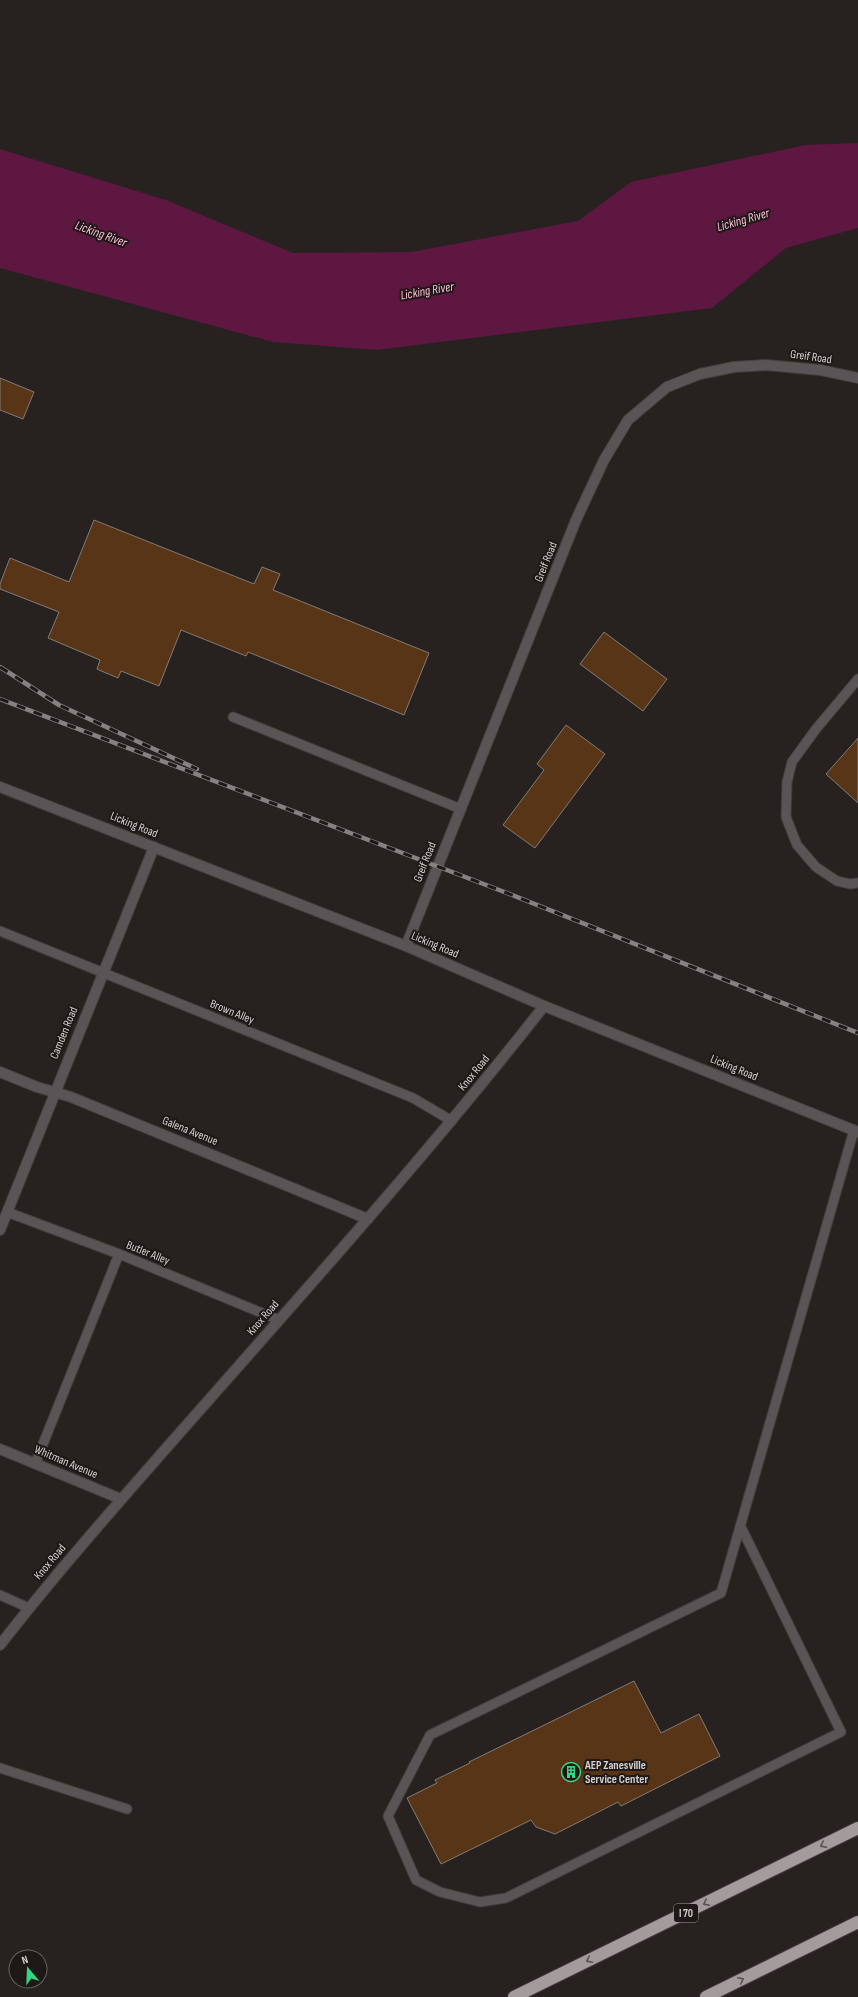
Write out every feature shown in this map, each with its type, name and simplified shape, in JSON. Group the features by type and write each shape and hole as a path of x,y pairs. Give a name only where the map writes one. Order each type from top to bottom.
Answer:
{"highway":[{"name":"I 70","path":"514,1997 858,1828"},
{"path":"706,1997 858,1922"}],"street":[{"name":"Greif Road","path":"406,946 576,520 604,460 628,420 667,387 700,374 734,367 766,365 820,370 858,378"},
{"name":"Licking Road","path":"0,787 406,946 544,1006 856,1131"},
{"name":"Camden Road","path":"0,1230 154,847"},
{"name":"Knox Road","path":"0,1645 29,1608 121,1499 368,1219 452,1121 544,1006"},
{"name":"Galena Avenue","path":"0,1072 71,1097 174,1138 368,1219"},
{"name":"Whitman Avenue","path":"0,1449 121,1499"}],"lane":[{"path":"858,679 816,729 792,762 787,782 786,817 796,845 816,867 837,881 850,884 858,883"},
{"path":"232,717 461,809"},
{"name":"Brown Alley","path":"0,931 413,1098 452,1121"},
{"path":"741,1527 841,1732 506,1898 480,1902 440,1892 416,1880 388,1816 430,1735 721,1593 856,1131"},
{"name":"Butler Alley","path":"7,1212 119,1254 279,1320"},
{"path":"35,1464 119,1254"},
{"path":"0,1595 29,1608"},
{"path":"0,1768 127,1809"}],"water":[{"name":"Licking River","path":"858,143 858,228 786,248 712,308 377,350 273,342 0,268 0,149 166,200 293,253 411,252 578,221 631,182 805,145"}],"building":[{"path":"0,378 34,392 23,419 0,410"},
{"path":"94,520 254,584 262,567 280,574 273,590 429,653 404,715 248,652 246,656 181,630 159,686 121,671 118,678 97,669 100,660 48,638 59,612 0,589 0,584 10,558 69,582"},
{"path":"604,632 667,679 643,711 580,664"},
{"path":"566,725 605,754 535,848 503,825 544,770 537,764"},
{"path":"858,738 858,803 826,774"},
{"name":"AEP Zanesville Service Center","path":"634,1681 661,1733 699,1714 720,1756 621,1806 618,1802 555,1834 536,1827 531,1820 441,1864 407,1798 437,1783 435,1780 470,1763 469,1762"}],"railway":[{"path":"0,667 59,705 197,769"},
{"path":"0,699 507,893 858,1033"}],"place":[{"name":"AEP Zanesville Service Center","path":"571,1772"}]}
